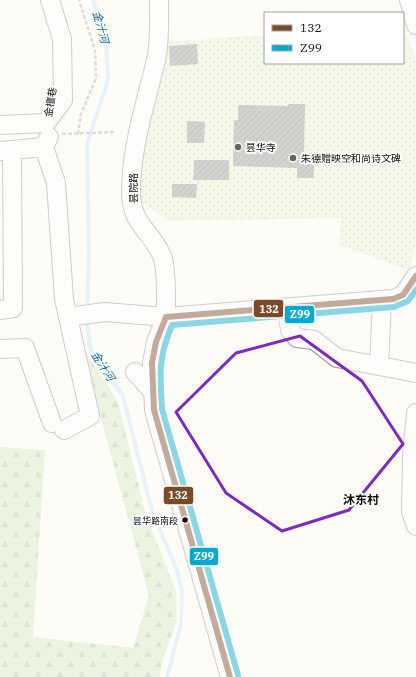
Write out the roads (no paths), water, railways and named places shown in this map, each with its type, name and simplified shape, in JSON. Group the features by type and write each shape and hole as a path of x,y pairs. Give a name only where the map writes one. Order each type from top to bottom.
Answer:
{"street":[{"name":"金檀巷","path":"40,0 52,41 53,94 46,123"},
{"name":"金檀巷","path":"46,123 63,100 62,39 50,0"},
{"name":"昙院路","path":"159,0 158,41 136,136 131,193 133,208 139,224 156,243 163,258 166,317"},
{"path":"409,0 416,25"},
{"path":"0,125 46,123 51,134 44,147 56,183 64,299 90,416 58,426 26,348 0,349"},
{"path":"0,310 14,308 6,150 44,147"},
{"path":"68,317 105,312 166,317 393,299 403,295 416,276"},
{"path":"379,366 382,300"},
{"path":"287,308 290,330 297,338 314,340 337,358 416,373"},
{"path":"166,317 156,342 152,363 154,410 213,612 230,677"},
{"path":"135,372 152,391"},
{"path":"416,413 412,455 414,499 411,512 416,526"}],"waterway":[{"name":"金汁河","path":"87,310 89,255 87,144 108,80 106,44 93,0"},
{"name":"金汁河","path":"86,319 91,350 123,396 152,511 177,570 182,591 181,624 167,677"}],"place":[{"name":"昙华寺","path":"238,147"},
{"name":"朱德赠映空和尚诗文碑","path":"293,158"},
{"name":"昙华路南段","path":"185,520"}],"district":[{"name":"沐东村","path":"361,500"}]}
